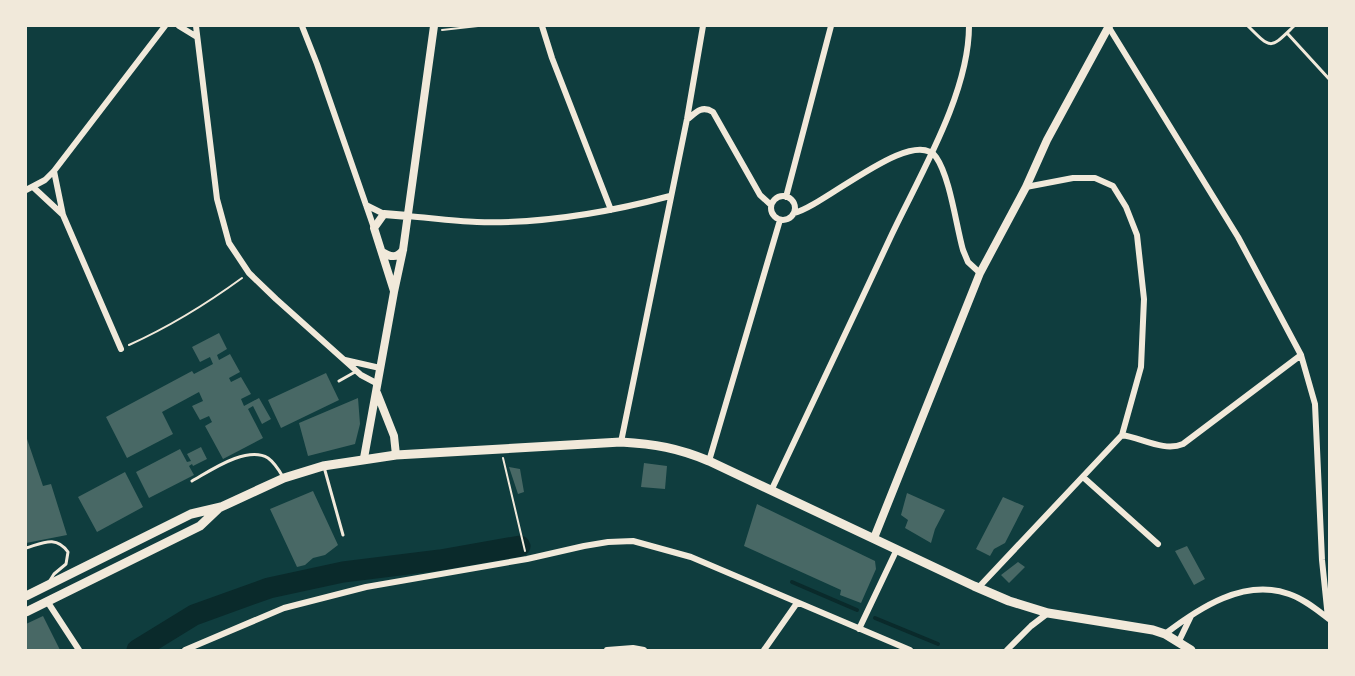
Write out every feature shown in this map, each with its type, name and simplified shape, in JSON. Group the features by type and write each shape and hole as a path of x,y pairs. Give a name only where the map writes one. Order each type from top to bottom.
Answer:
{"main road":[{"path":"26,596 191,514 221,507 284,478 323,466 396,454 621,442 652,443 668,446 709,461 1009,601 1048,613 1142,627 1165,634 1179,641 1191,651"},
{"path":"26,612 200,525 221,507"}],"street":[{"path":"26,190 45,180 54,171 165,26"},
{"path":"178,26 197,37"},
{"path":"196,26 216,190 221,220 229,243 249,273 377,388 394,436 396,454"},
{"path":"302,26 374,228 394,292"},
{"path":"542,26 552,58 611,210"},
{"path":"621,442 687,119 703,26"},
{"path":"786,196 830,26 836,26"},
{"path":"771,491 952,103 966,63 969,26"},
{"path":"874,538 980,273 1026,187 1047,140 1109,26 1233,228 1301,355 1315,404 1322,560 1329,618"},
{"path":"364,458 403,250 434,28"},
{"path":"687,119 700,109 708,108 713,111 760,195 771,204 773,216 780,220 788,219 794,213 809,208 857,177 896,156 914,149 931,152 941,167 963,250 968,262 980,273"},
{"path":"54,171 63,215 121,349"},
{"path":"978,588 1122,435 1141,368 1144,299 1137,235 1126,207 1113,186 1095,178 1073,178 1026,187"},
{"path":"33,187 63,215"},
{"path":"366,206 384,214 502,222 611,210 670,196"},
{"path":"771,204 775,199 786,196"},
{"path":"786,196 794,203 794,213"},
{"path":"374,228 384,214"},
{"path":"709,461 780,220"},
{"path":"382,252 397,256 403,250"},
{"path":"1122,435 1136,437 1165,447 1177,447 1301,355"},
{"path":"344,360 380,368"},
{"path":"1083,477 1158,544"},
{"path":"185,651 284,608 366,587 527,559 608,542 633,542 691,557 910,651"},
{"path":"859,629 897,549"},
{"path":"1165,634 1192,613 1218,600 1242,592 1276,591 1301,599 1329,618"},
{"path":"47,601 79,651"},
{"path":"764,651 797,603"},
{"path":"1007,650 1048,613"},
{"path":"1179,641 1192,613"},
{"path":"607,651 633,648 644,651"}],"lane":[{"path":"1248,26 1270,44 1276,43 1294,26"},
{"path":"1254,31 1259,26"},
{"path":"1287,33 1329,80"},
{"path":"339,381 356,371"},
{"path":"192,481 232,459 254,455 265,457 274,463 284,478"},
{"path":"323,466 343,535"},
{"path":"26,548 56,542 62,544 68,552 66,564 54,574 46,586"}],"path":[{"path":"434,28 454,30 478,26"},
{"path":"121,349 199,309 249,273"},
{"path":"501,449 527,559"}],"building":[{"path":"219,333 227,349 217,355 219,360 230,354 240,372 229,378 231,382 241,377 251,394 241,399 244,406 259,398 271,419 262,424 253,406 248,409 263,438 223,459 205,426 212,422 209,416 200,420 192,406 203,401 199,392 162,412 173,434 127,458 106,417 192,371 194,374 213,364 210,357 200,362 192,347"},
{"path":"326,373 339,400 281,428 268,400"},
{"path":"358,398 360,424 355,444 308,456 299,423"},
{"path":"26,436 43,486 51,484 67,535 26,543"},
{"path":"201,447 207,459 189,466 194,475 149,498 136,472 180,449 187,462 191,461 187,454"},
{"path":"644,463 667,466 665,489 641,487"},
{"path":"509,467 520,469 524,492 518,494"},
{"path":"125,472 143,507 97,532 78,497"},
{"path":"313,491 338,545 325,555 313,558 305,565 297,567 270,509"},
{"path":"907,493 945,510 931,543 905,528 908,520 901,515"},
{"path":"1003,497 1024,506 1005,543 994,549 990,556 976,549"},
{"path":"757,504 875,561 876,569 861,603 840,595 841,590 744,546"},
{"path":"1187,546 1205,579 1194,585 1175,551"},
{"path":"1018,562 1025,567 1009,583 1001,575"},
{"path":"43,616 60,650 26,650 26,624"}],"waterway":[{"path":"137,650 194,615 269,588 343,572 440,560 520,546"},
{"path":"792,582 857,610"},
{"path":"875,618 938,644"}]}
